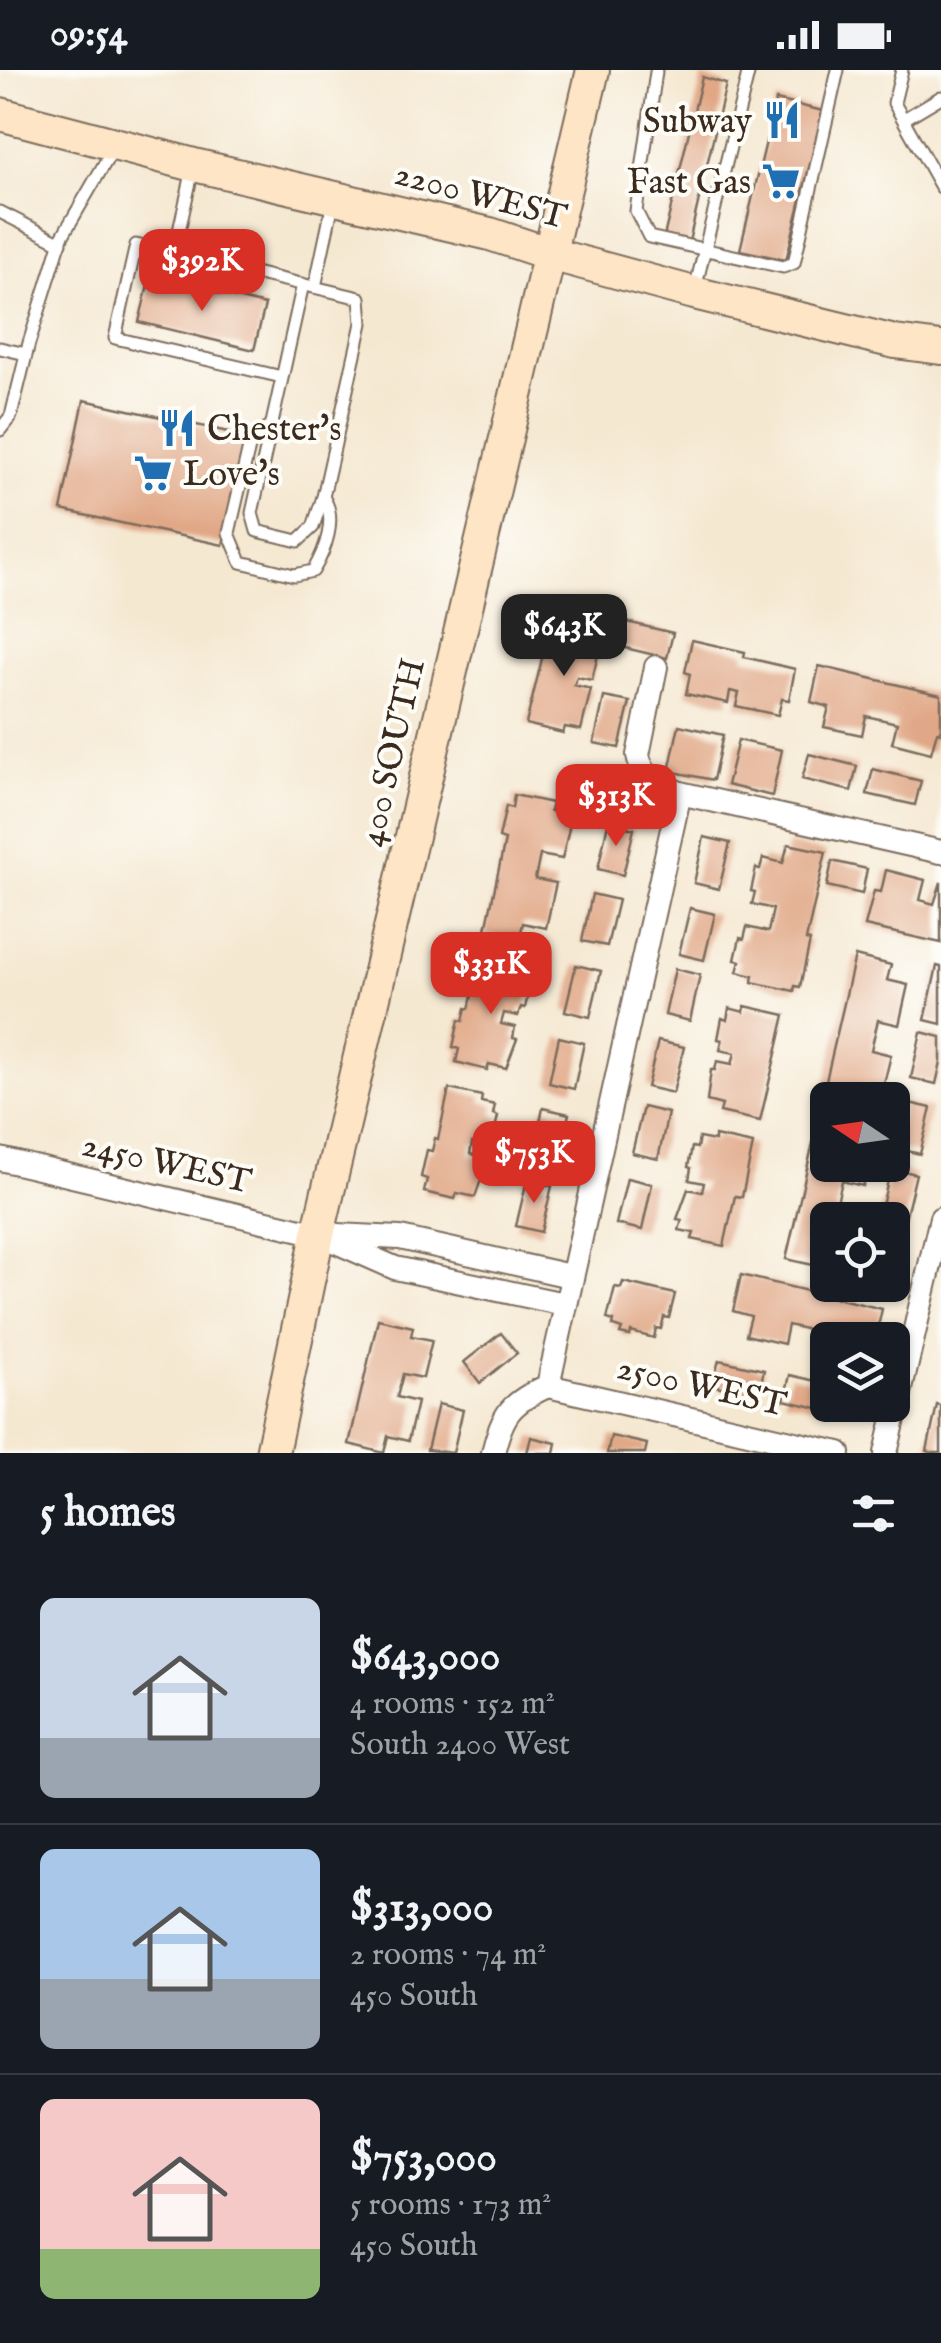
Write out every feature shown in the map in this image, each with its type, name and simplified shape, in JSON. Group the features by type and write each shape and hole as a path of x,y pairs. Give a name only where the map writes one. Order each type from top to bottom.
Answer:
{"main road":[{"name":"400 SOUTH","path":"272,1453 318,1234 593,70"},
{"name":"2200 WEST","path":"0,114 194,165 490,234 694,293 896,342 941,348"}],"street":[{"path":"656,667 638,759 644,772 654,780 680,792 941,852"},
{"path":"493,1453 499,1428 510,1409 548,1386 680,792"},
{"name":"2450 WEST","path":"0,1159 318,1234"},
{"path":"886,1453 941,1218"},
{"path":"318,1234 400,1238 570,1276"},
{"path":"318,1234 395,1268 564,1304"},
{"name":"2500 WEST","path":"548,1386 840,1453"}],"lane":[{"path":"694,293 749,70"},
{"path":"655,71 636,211 649,237 783,267 794,263 838,70"},
{"path":"902,70 894,103 941,186"},
{"path":"904,120 941,98"},
{"path":"0,430 11,416 60,243 115,145"},
{"path":"174,254 194,165"},
{"path":"282,376 115,338 136,245 309,286 360,298 362,323 323,497 313,527 298,541 257,530 252,513 282,376 309,286 334,197"},
{"path":"0,212 60,243"},
{"path":"0,348 26,354"},
{"path":"271,425 250,443 229,533 241,562 294,574 313,571 331,517 323,497"},
{"path":"461,1282 468,1253"}],"building":[{"path":"702,77 726,84 687,250 662,245"},
{"name":"Fast Gas","path":"776,100 823,111 786,260 740,250"},
{"name":"Love's","path":"150,277 265,305 254,350 139,322"},
{"name":"Love's","path":"84,400 246,436 223,545 61,510"},
{"path":"551,622 602,638 592,680 577,677 574,685 591,689 581,730 565,727 563,733 526,724"},
{"path":"627,622 673,633 667,658 621,647"},
{"path":"692,640 795,669 789,700 782,699 778,715 736,706 739,693 730,691 728,703 686,694 690,674 685,672"},
{"path":"819,666 941,695 941,733 937,732 931,753 892,743 897,723 866,716 862,735 824,727 829,707 811,702"},
{"path":"604,697 630,702 619,748 594,743"},
{"path":"679,725 723,735 713,780 669,771"},
{"path":"738,740 782,750 772,796 727,785"},
{"path":"809,754 857,766 851,791 802,779"},
{"path":"873,769 921,781 915,805 867,794"},
{"path":"514,795 552,803 550,811 572,815 562,859 540,855 535,879 556,883 546,928 523,923 519,941 485,934 505,840 499,838 506,806 512,808"},
{"path":"608,823 634,829 623,875 598,869"},
{"path":"704,837 730,843 719,889 694,883"},
{"path":"788,844 826,852 800,987 795,986 794,991 752,982 753,976 737,972 740,961 735,960 747,927 768,932 773,909 752,904 756,868 760,869 763,858 783,863"},
{"path":"832,861 867,869 862,894 827,886"},
{"path":"886,870 925,880 920,900 934,904 941,882 941,943 865,926 874,891 881,892"},
{"path":"592,894 618,900 607,946 582,941"},
{"path":"690,908 715,914 704,960 679,954"},
{"path":"855,956 891,965 887,980 908,985 899,1025 878,1020 871,1050 891,1055 884,1082 826,1082"},
{"path":"481,959 514,966 512,972 527,976 525,985 530,986 525,1008 521,1007 518,1016 504,1013 501,1024 515,1027 513,1038 517,1039 506,1068 489,1064 487,1070 456,1062 459,1049 453,1047 459,1020 463,1021 466,1008 469,1009"},
{"path":"576,965 601,971 590,1017 565,1011"},
{"path":"937,966 941,967 941,1024 925,1020"},
{"path":"675,969 700,975 690,1021 665,1015"},
{"path":"745,1006 785,1015 760,1121 720,1112 722,1105 707,1101 711,1070 715,1070 717,1061 732,1064 735,1053 720,1050 722,1018 727,1020 729,1008 744,1012"},
{"path":"921,1032 941,1037 936,1084 911,1078"},
{"path":"559,1037 584,1043 574,1089 549,1083"},
{"path":"658,1041 684,1047 673,1093 647,1087"},
{"path":"449,1089 482,1096 481,1102 495,1105 493,1114 498,1116 487,1146 472,1143 470,1154 484,1157 481,1167 485,1168 475,1197 457,1193 455,1199 424,1192 427,1179 421,1177 427,1150 432,1151 435,1138 438,1139"},
{"path":"910,1103 931,1108 920,1154 910,1152"},
{"path":"643,1107 668,1113 658,1159 632,1153"},
{"path":"543,1108 569,1114 558,1160 533,1154"},
{"path":"715,1136 753,1144 742,1197 735,1196 724,1246 692,1239 694,1233 679,1230 682,1220 677,1219 688,1189 702,1192 704,1183 689,1180 692,1147 697,1148 699,1138 715,1141"},
{"path":"810,1156 810,1182 842,1182 837,1202 810,1202 810,1264 786,1259"},
{"path":"910,1173 916,1174 909,1202 883,1202 888,1182 910,1182"},
{"path":"627,1178 652,1184 642,1230 616,1224"},
{"path":"527,1180 552,1186 541,1232 516,1226"},
{"path":"741,1275 810,1292 810,1302 853,1302 882,1309 879,1322 810,1322 810,1330 788,1325 784,1344 746,1335 751,1316 733,1311"},
{"path":"623,1282 675,1294 669,1318 664,1317 654,1338 631,1332 630,1336 620,1334 622,1329 607,1319 615,1287 621,1288"},
{"path":"378,1319 413,1327 411,1336 432,1340 423,1378 403,1374 397,1397 417,1402 408,1441 388,1436 384,1453 349,1444"},
{"path":"501,1333 517,1353 480,1383 464,1362"},
{"path":"719,1360 764,1370 758,1396 712,1385"},
{"path":"790,1375 810,1380 810,1406 784,1400"},
{"path":"438,1404 463,1410 453,1453 427,1450"},
{"path":"937,1405 941,1406 941,1453 933,1453 927,1451"},
{"path":"611,1436 647,1444 645,1453 607,1453"},
{"path":"531,1437 556,1443 554,1453 527,1453"}],"place":[{"name":"Subway","path":"782,120"},
{"name":"Fast Gas","path":"781,181"},
{"name":"Chester's","path":"177,428"},
{"name":"Love's","path":"153,473"}]}
